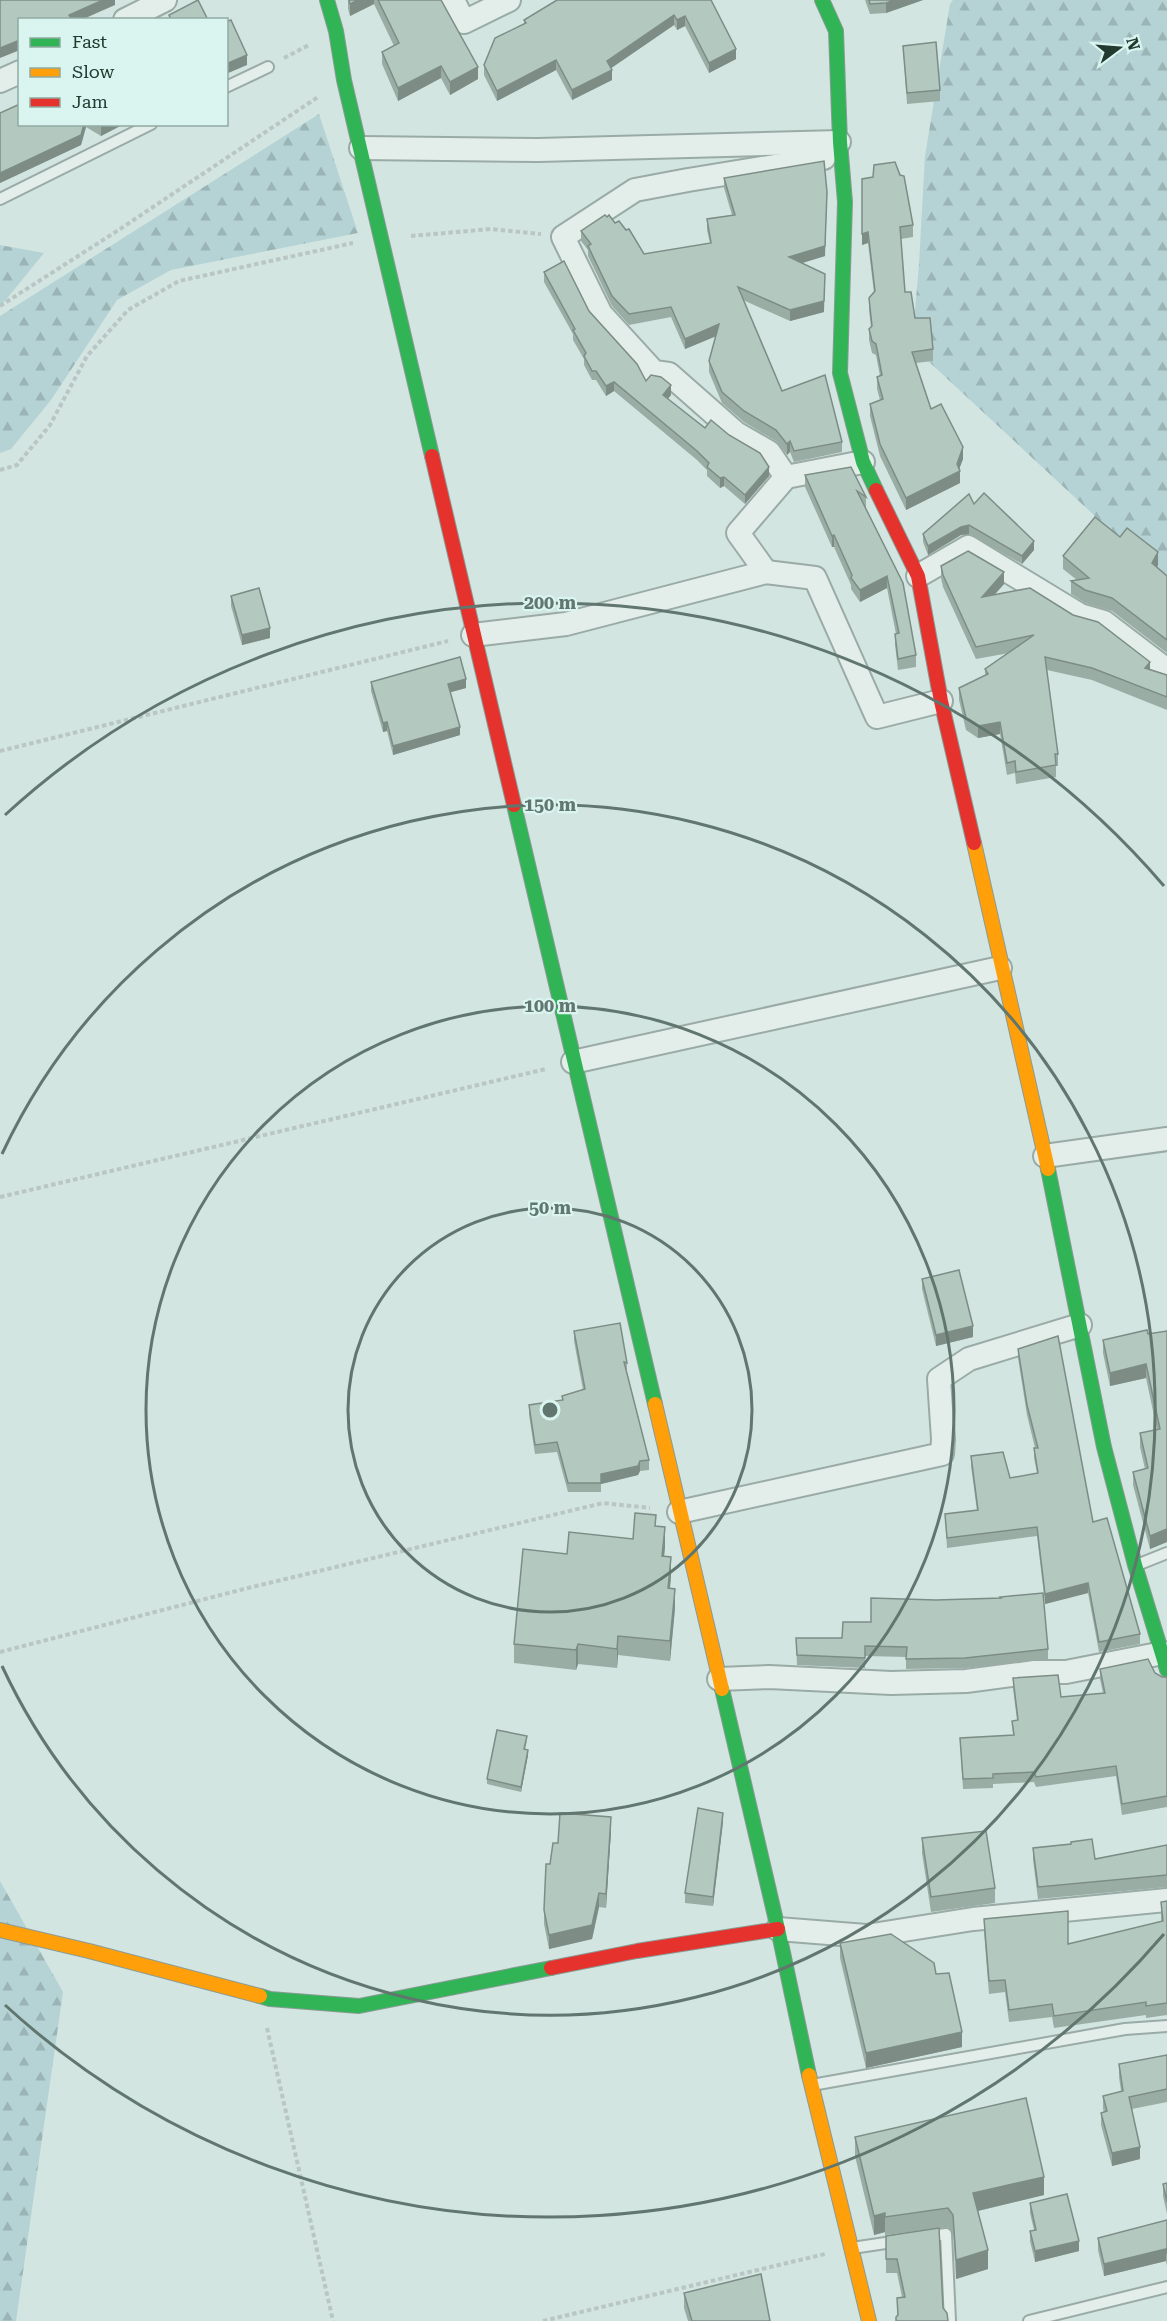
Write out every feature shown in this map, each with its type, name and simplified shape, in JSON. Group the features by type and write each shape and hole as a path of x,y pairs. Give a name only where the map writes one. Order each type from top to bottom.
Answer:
{"street":[{"path":"129,18 165,0"},
{"path":"327,0 336,31 344,80 473,635 778,1929 811,2085 869,2321"},
{"path":"453,0 464,22 509,0"},
{"path":"718,1679 769,1677 891,1683 966,1681 1035,1672 1066,1672 1165,1661 1104,1447 1045,1156 1000,968 941,701 918,576 863,462 840,373 845,202 832,143 836,31 822,0"},
{"path":"0,81 18,73"},
{"path":"361,148 538,150 832,143"},
{"path":"786,477 769,452 736,433 669,374 654,372 601,314 562,237 635,190 824,158 832,143"},
{"path":"766,572 738,533 786,477 863,462"},
{"path":"918,576 968,548 1080,615 1104,622 1167,670"},
{"path":"473,635 566,624 766,572 814,578 877,717 941,701"},
{"path":"573,1062 1000,968"},
{"path":"1045,1156 1167,1139"},
{"path":"679,1512 942,1454 939,1379 969,1359 1080,1325"},
{"path":"0,1930 270,1999 359,2006 637,1952 778,1929 866,1936 973,1919 1167,1899"}],"lane":[{"path":"228,86 268,67"},
{"path":"0,200 147,126"},
{"path":"1136,1565 1167,1553"},
{"path":"811,2085 1125,2029 1167,2026"},
{"path":"852,2248 946,2234 950,2321"},
{"path":"1029,2321 1167,2286"}],"path":[{"path":"268,67 336,31"},
{"path":"0,306 344,80"},
{"path":"403,237 491,229 562,237"},
{"path":"0,470 17,465 50,425 87,356 128,310 179,280 354,243"},
{"path":"0,751 473,635"},
{"path":"0,1197 573,1062"},
{"path":"0,1652 244,1589 603,1503 679,1512"},
{"path":"270,1999 264,2014 333,2321"},
{"path":"543,2321 852,2248"}],"green space":[{"path":"953,0 1167,0 1167,583 912,346 925,156 950,4"},
{"path":"319,114 358,233 171,270 117,300 51,400 11,449 0,453 0,316"},
{"path":"0,245 44,253 0,307"},
{"path":"0,1881 63,1992 16,2321 0,2321"}],"building":[{"path":"0,0 103,0 69,15 71,18 18,18 18,41 0,48"},
{"path":"198,0 207,18 170,18 169,15"},
{"path":"378,0 441,0 478,67 450,82 441,66 398,88 382,52 399,43"},
{"path":"557,0 711,0 736,49 709,63 685,16 677,20 674,15 607,61 612,70 572,90 556,60 497,91 484,65 495,38 526,23 524,20"},
{"path":"869,0 895,0 870,4"},
{"path":"231,20 247,55 228,63 228,21"},
{"path":"936,42 940,90 907,93 903,46"},
{"path":"18,105 18,126 83,126 81,135 0,173 0,113"},
{"path":"824,161 827,192 825,246 789,257 825,274 824,301 790,310 738,287 782,391 825,375 842,442 794,451 790,441 787,444 776,430 744,411 722,392 709,361 719,324 685,339 671,307 629,314 612,296 588,246 591,244 581,231 605,215 607,217 609,215 615,223 619,221 626,230 629,229 644,254 711,243 707,219 735,215 724,178"},
{"path":"895,162 900,175 904,176 913,225 900,227 905,292 911,292 915,318 930,318 933,349 912,352 931,409 941,404 963,447 957,464 960,471 906,498 880,444 870,404 883,399 877,377 882,375 876,344 872,341 869,329 872,326 869,298 875,291 868,232 862,234 862,179 873,177 874,165"},
{"path":"564,261 589,311 637,364 646,381 651,375 661,377 671,385 663,395 705,428 711,420 729,435 760,453 769,467 745,495 724,477 720,478 707,467 709,463 697,451 614,382 606,386 596,371 592,371 584,356 586,353 573,330 575,329 544,272"},
{"path":"851,467 866,497 857,491 903,583 916,655 898,659 895,634 899,633 887,576 860,590 851,578 852,575 805,475"},
{"path":"984,493 1034,541 1022,556 969,525 961,527 928,546 923,534 969,494 974,504"},
{"path":"1095,517 1120,537 1127,528 1158,552 1152,563 1167,576 1167,640 1112,598 1085,590 1071,581 1089,578 1063,556"},
{"path":"968,551 1004,572 982,597 1030,588 1073,615 1098,622 1150,662 1145,668 1167,675 1167,697 1092,668 1045,657 1058,754 1055,754 1056,765 1016,772 1015,761 1007,763 1000,722 978,726 966,718 959,688 988,674 985,669 1034,635 976,647 941,566"},
{"path":"259,588 270,628 242,635 231,596"},
{"path":"460,657 466,679 448,684 460,727 393,746 387,722 383,723 371,682"},
{"path":"959,1270 973,1326 936,1335 922,1279"},
{"path":"620,1323 627,1363 624,1362 649,1460 640,1461 638,1466 601,1474 601,1483 568,1483 557,1442 535,1445 529,1405 563,1400 562,1396 585,1389 574,1331"},
{"path":"1147,1330 1148,1334 1167,1331 1167,1529 1150,1536 1133,1472 1148,1468 1140,1433 1160,1429 1146,1364 1110,1373 1103,1340"},
{"path":"1058,1336 1093,1522 1107,1518 1140,1634 1099,1642 1088,1583 1045,1594 1037,1527 947,1538 945,1514 978,1510 971,1456 1003,1452 1010,1478 1038,1473 1034,1448 1038,1448 1027,1405 1018,1349"},
{"path":"635,1513 656,1515 655,1526 665,1527 662,1556 671,1557 668,1588 675,1589 670,1641 618,1636 617,1649 578,1644 576,1650 514,1644 523,1549 567,1554 569,1532 633,1539"},
{"path":"1043,1593 1048,1649 965,1658 906,1659 907,1647 865,1646 865,1658 797,1655 796,1638 842,1638 843,1622 871,1622 871,1598 936,1600 1001,1598"},
{"path":"1148,1659 1155,1673 1167,1677 1167,1796 1122,1804 1116,1766 1036,1777 1034,1772 993,1774 993,1778 963,1779 960,1738 1014,1735 1012,1721 1018,1720 1013,1678 1058,1675 1061,1697 1105,1693 1100,1669"},
{"path":"497,1730 527,1736 524,1749 528,1750 521,1787 487,1779"},
{"path":"698,1808 723,1813 713,1897 685,1893"},
{"path":"560,1813 611,1817 606,1894 599,1893 592,1925 549,1935 544,1910 546,1864 550,1864 553,1843 558,1843"},
{"path":"986,1831 995,1888 931,1897 922,1838"},
{"path":"1092,1839 1095,1859 1167,1845 1167,1875 1038,1887 1033,1848"},
{"path":"1167,1901 1167,2003 1146,2006 1146,2002 1054,2016 1052,2004 1009,2010 1005,1980 989,1981 984,1919 1068,1911 1068,1944 1163,1921 1161,1902"},
{"path":"891,1934 934,1963 936,1974 949,1973 962,2032 866,2053 840,1943"},
{"path":"1167,2055 1167,2089 1129,2097 1140,2147 1112,2153 1101,2113 1107,2111 1103,2096 1123,2091 1119,2064"},
{"path":"1026,2098 1044,2177 973,2193 988,2250 956,2260 953,2215 948,2208 885,2217 885,2213 874,2216 855,2137"},
{"path":"1167,2183 1167,2202 1163,2184"},
{"path":"1067,2194 1079,2241 1035,2251 1030,2231 1036,2230 1030,2203"},
{"path":"1167,2220 1167,2254 1166,2249 1104,2264 1098,2238"},
{"path":"939,2228 943,2308 947,2313 948,2321 896,2321 897,2298 905,2297 897,2259 886,2259 886,2236"},
{"path":"761,2274 770,2321 692,2321 684,2293"}],"traffic: fast":[{"path":"327,0 336,31 344,80 432,456"},
{"path":"822,0 836,31 840,142 845,202 840,373 863,462 876,490"},
{"path":"514,805 655,1404"},
{"path":"1048,1169 1104,1447 1135,1565 1167,1670"},
{"path":"722,1689 778,1929 809,2075"},
{"path":"260,1996 270,1999 359,2006 551,1968"}],"traffic: slow":[{"path":"974,843 1048,1169"},
{"path":"655,1404 722,1689"},
{"path":"0,1930 260,1996"},
{"path":"809,2075 869,2321"}],"traffic: jam":[{"path":"432,456 514,805"},
{"path":"876,490 918,576 941,701 974,843"},
{"path":"551,1968 637,1951 778,1929"}]}
